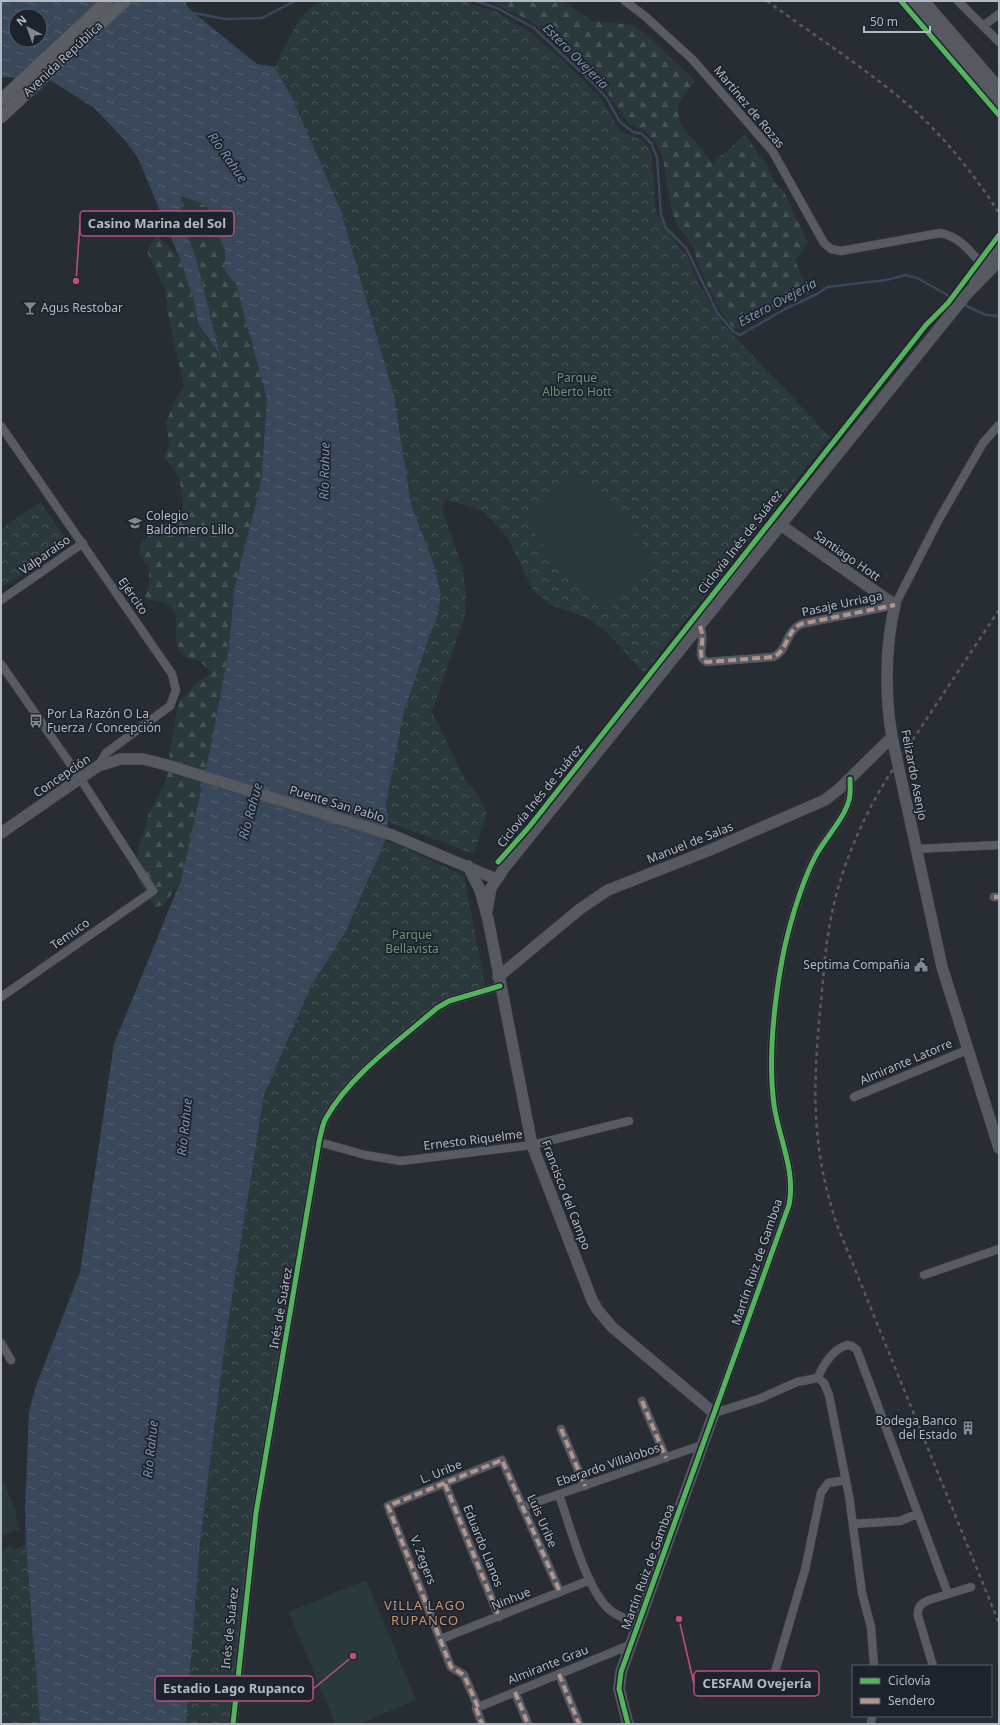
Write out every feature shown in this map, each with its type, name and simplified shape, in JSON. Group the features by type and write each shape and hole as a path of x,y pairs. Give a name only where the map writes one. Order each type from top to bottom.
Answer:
{"main road":[{"name":"Avenida República","path":"1,100 107,1"},
{"name":"Avenida República","path":"1,118 125,1"}],"street":[{"name":"Martínez de Rozas","path":"625,1 646,17 692,59 764,142 781,166 820,237 831,249 841,252 940,233 948,234 957,240 983,266"},
{"path":"910,1 976,69 999,88"},
{"path":"924,1 976,69 999,104"},
{"path":"958,1 999,42"},
{"path":"983,26 999,14"},
{"path":"966,295 999,243"},
{"path":"488,919 489,897 496,879 750,564 769,547 783,526 806,501 822,474 956,307 999,260"},
{"name":"Felizardo Asenjo","path":"999,425 983,443 938,520 895,605 888,649 889,705 892,738 915,849 942,967 999,1148"},
{"name":"Ejército","path":"1,426 172,674 176,690 170,706 106,753 98,766"},
{"name":"Santiago Hott","path":"783,526 895,605"},
{"name":"Valparaíso","path":"1,600 82,543"},
{"name":"Pasaje Urriaga","path":"700,626 702,635 700,655 707,662 773,657 781,652 791,632 801,624 895,605"},
{"path":"1,664 80,778"},
{"name":"Manuel de Salas","path":"499,982 580,909 608,890 710,850 811,807 832,795 892,738"},
{"name":"Concepción","path":"1,833 98,766 121,760 136,759 167,765"},
{"name":"Puente San Pablo","path":"167,765 392,835 496,879"},
{"name":"Temuco","path":"1,997 153,891 80,778"},
{"name":"Martín Ruiz de Gamboa","path":"628,1724 619,1689 621,1672 790,1205 791,1178 776,1114 772,1075 778,985 787,936 809,870 814,858 847,806 850,794 850,779"},
{"path":"915,849 999,845"},
{"name":"Francisco del Campo","path":"468,866 480,890 488,919 499,982 532,1145 597,1309 612,1327 714,1413"},
{"name":"Inés de Suárez","path":"233,1724 256,1513 319,1142 325,1120 337,1102 366,1070 437,1008 449,1001 499,982"},
{"name":"Almirante Latorre","path":"854,1097 967,1050"},
{"name":"Ernesto Riquelme","path":"319,1142 365,1155 401,1161 532,1145 629,1121"},
{"path":"924,1275 999,1250"},
{"path":"1,1343 11,1360"},
{"path":"818,1378 822,1367 839,1349 847,1345 852,1346 856,1350 948,1594"},
{"path":"714,1413 759,1399 797,1382 818,1378 822,1380 828,1390 846,1480 862,1593 873,1639 874,1665"},
{"path":"642,1401 666,1458"},
{"path":"561,1429 585,1486"},
{"name":"Eberardo Villalobos","path":"522,1508 702,1445"},
{"name":"L. Uribe","path":"388,1506 502,1460"},
{"name":"Luis Uribe","path":"502,1460 560,1592"},
{"path":"768,1692 805,1570 821,1493 828,1483 846,1480"},
{"name":"Eduardo Llanos","path":"445,1484 500,1617"},
{"path":"559,1495 590,1580 610,1610 638,1624"},
{"name":"V. Zegers","path":"388,1506 451,1667 464,1675 482,1724"},
{"path":"853,1524 900,1521 917,1514"},
{"name":"Ninhue","path":"441,1639 500,1617 590,1580"},
{"path":"933,1665 918,1616 918,1610 923,1603 971,1587"},
{"name":"Almirante Grau","path":"477,1708 630,1645"},
{"path":"559,1674 580,1724"},
{"path":"515,1692 528,1724"}],"green space":[{"name":"Parque Alberto Hott","path":"321,1 463,1 496,12 529,31 573,70 601,99 620,131 642,140 651,151 656,213 676,243 687,256 699,284 722,323 830,437 644,673 605,630 587,618 549,604 533,590 507,537 483,511 445,499 442,509 462,566 466,593 465,616 432,712 464,778 478,796 487,812 474,854 388,822 386,803 404,712 438,614 441,594 433,562 411,504 394,396 341,211 275,67 300,17"},
{"path":"489,1 563,1 592,21 633,25 654,41 695,81 678,104 680,124 713,163 745,135 768,167 774,182 785,194 808,243 795,261 810,293 777,307 742,328 734,329 715,301 701,271 692,245 676,222 672,209 664,165 654,140 644,130 629,124 602,85 533,22"},
{"path":"182,196 206,205 225,250 225,271 236,283 267,399 261,483 234,590 229,648 211,745 181,880 164,905 155,907 137,878 139,846 149,813 164,786 179,701 198,682 212,673 197,659 193,660 182,655 178,648 176,638 176,621 171,607 159,601 145,598 149,586 149,567 139,554 141,542 184,509 179,476 164,457 169,444 166,423 174,402 184,387 167,309 165,289 147,252 156,234 180,259 193,297 198,323 222,361 196,258 181,218"},
{"path":"578,471 661,563 606,613 523,521"},
{"path":"40,502 68,542 1,588 1,529"},
{"name":"Parque Bellavista","path":"385,841 399,845 464,876 485,987 444,998 436,1003 366,1066 324,1120 258,1485 230,1724 186,1724 200,1543 226,1336 264,1095 311,986 345,933"},
{"path":"1,1474 15,1510 19,1529 1,1536"},
{"path":"26,1545 40,1724 1,1724 1,1554"},
{"path":"12,1546 14,1564 1,1568 1,1550"},
{"path":"366,1580 416,1700 359,1724 335,1724 289,1612"}],"water":[{"name":"Río Rahue","path":"1,1 185,1 187,6 194,13 257,64 275,67 292,98 341,211 394,396 411,504 433,562 441,594 438,614 404,712 386,803 388,822 385,841 345,933 311,986 264,1095 226,1336 200,1543 186,1724 40,1724 26,1545 25,1510 29,1412 36,1386 80,1272 114,1044 181,880 211,745 229,648 234,590 261,483 267,399 236,284 225,271 225,250 206,205 182,196 181,218 196,258 222,363 218,352 198,323 193,297 180,259 138,158 124,139 94,108 50,80 1,77"}],"waterway":[{"name":"Estero Ovejeria","path":"194,13 225,19 262,18 295,1"},
{"name":"Estero Ovejeria","path":"476,1 497,8 534,28 597,87 607,99 620,122 633,132 642,134 651,143 657,157 661,215 666,228 686,248 718,314 734,332 740,335 785,309 819,293 827,287 886,280 906,275 917,278 958,301"},
{"name":"Estero Ovejeria","path":"962,304 986,315 999,316"}],"railway":[{"path":"767,1 861,68 914,110 960,159 999,213"},
{"path":"999,610 886,780 866,817 849,855 836,894 827,944 820,1010 815,1093 818,1144 822,1170 837,1225 999,1623"}],"marked path":[{"path":"700,626 702,632 701,654 707,662 773,657 778,654 792,632 801,624 895,605"},
{"path":"994,897 999,897"},
{"path":"642,1401 666,1458"},
{"path":"561,1429 585,1486"},
{"path":"478,1707 464,1675 451,1667 388,1506 502,1460 560,1592"},
{"path":"445,1484 499,1617"},
{"path":"559,1674 579,1724"},
{"path":"515,1692 528,1724"},
{"path":"476,1708 482,1724"}],"cycle path":[{"path":"901,1 999,115"},
{"name":"Ciclovía Inés de Suárez","path":"498,862 529,827 926,325 948,303 999,235"},
{"path":"628,1724 619,1689 621,1672 789,1205 791,1192 789,1167 776,1118 772,1087 773,1032 782,960 799,895 814,859 843,815 850,795 850,779"},
{"path":"233,1724 256,1513 319,1142 326,1118 336,1102 362,1073 437,1008 449,1001 500,986"}],"place":[{"name":"Casino Marina del Sol","path":"76,281"},
{"name":"Agus Restobar","path":"30,308"},
{"name":"Colegio Baldomero Lillo","path":"135,523"},
{"name":"Por La Razón O La Fuerza / Concepción","path":"36,721"},
{"name":"Septima Compañia","path":"921,965"},
{"name":"Bodega Banco del Estado","path":"968,1428"},
{"name":"CESFAM Ovejería","path":"679,1619"},
{"name":"Estadio Lago Rupanco","path":"353,1656"}],"district":[{"name":"VILLA LAGO RUPANCO","path":"425,1612"}]}
